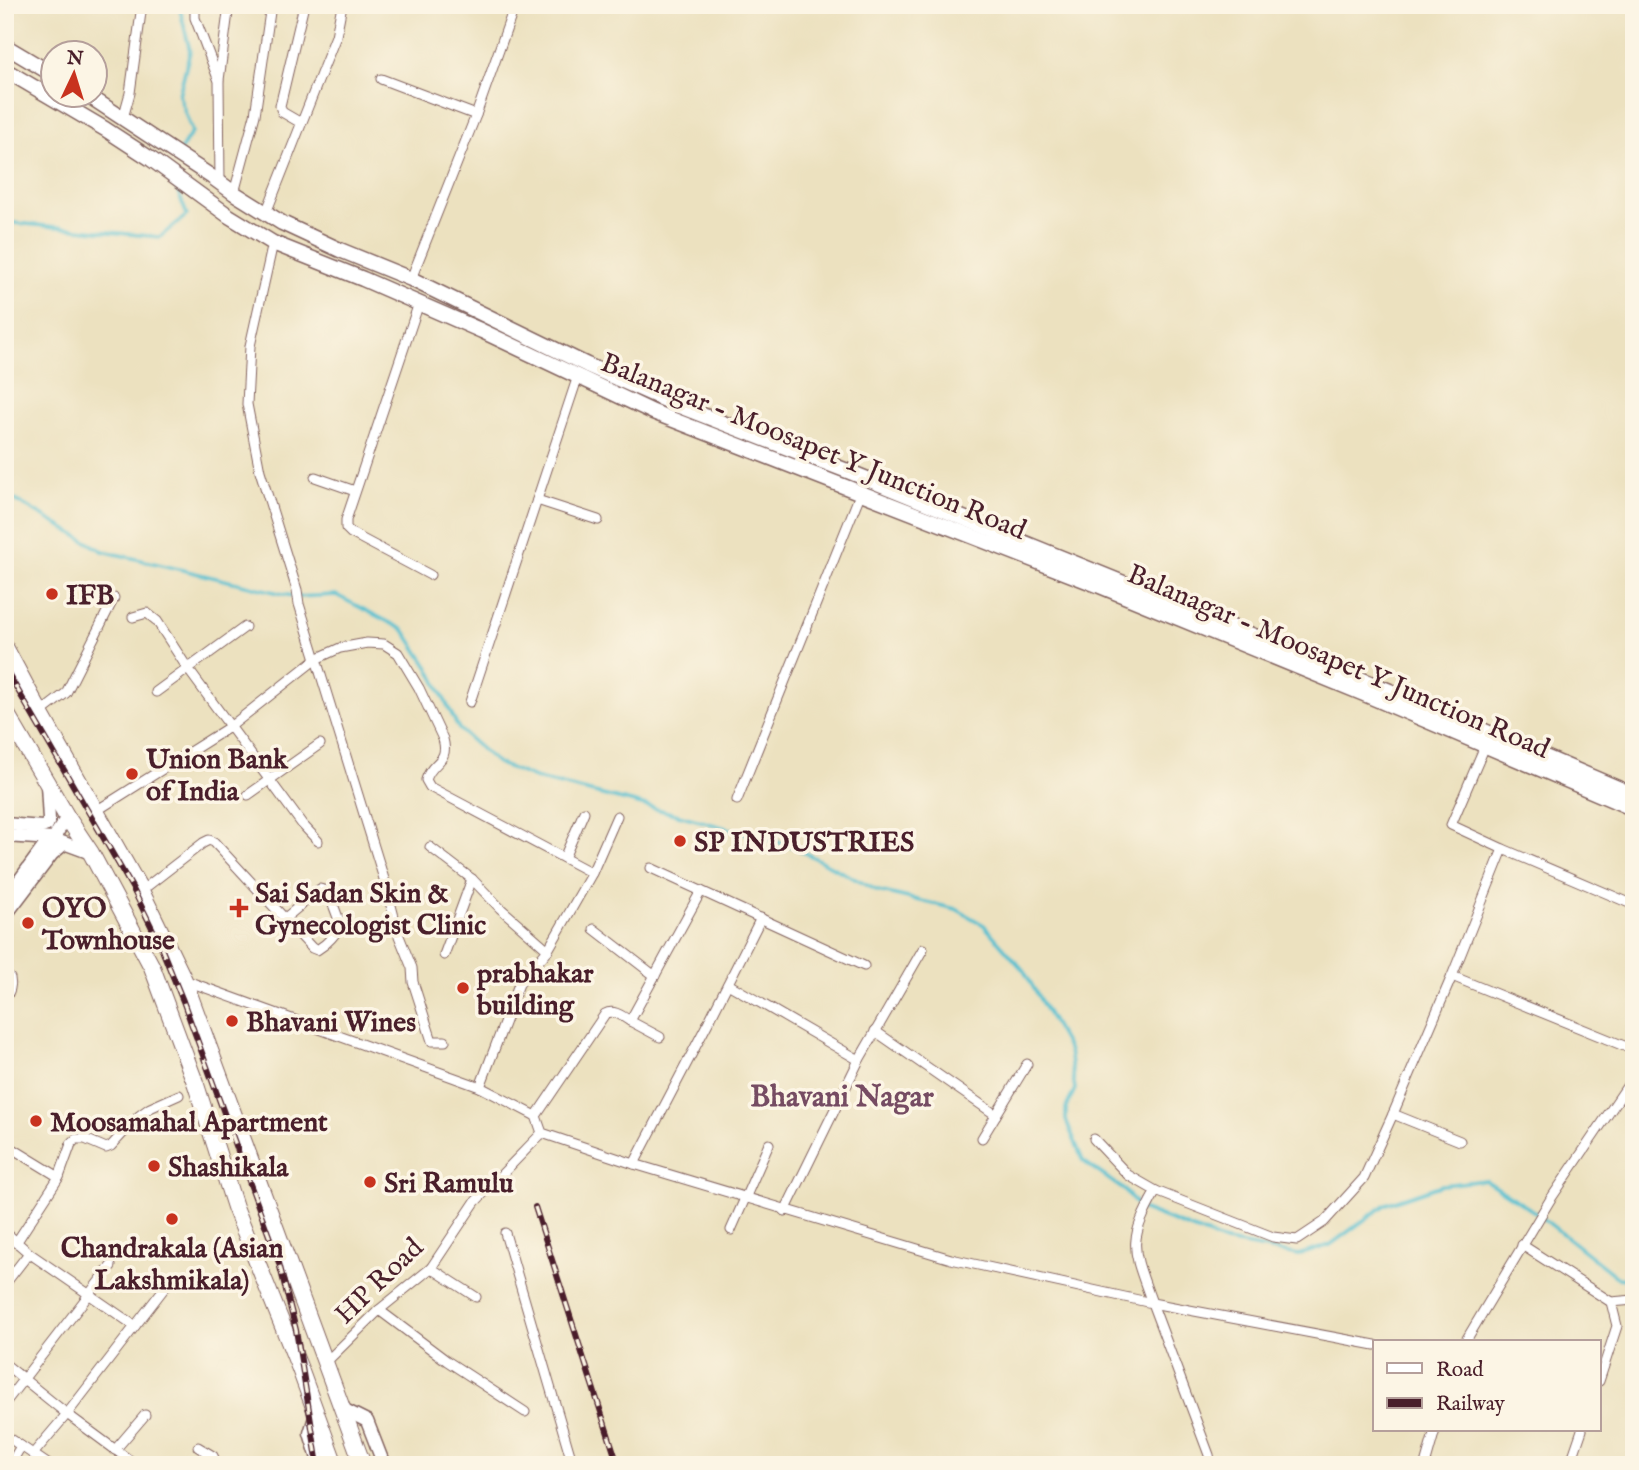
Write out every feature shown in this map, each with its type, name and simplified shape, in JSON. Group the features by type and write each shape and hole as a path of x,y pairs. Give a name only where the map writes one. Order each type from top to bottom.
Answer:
{"highway":[{"path":"5,647 141,891 184,980 363,1464"},
{"path":"32,694 28,704 22,708 5,710 90,853 152,967 196,1085 234,1208 295,1357 335,1465"},
{"path":"20,736 24,723 42,715"}],"main road":[{"path":"5,46 38,66"},
{"name":"Balanagar - Moosapet Y Junction Road","path":"5,70 88,118 151,159 247,228 273,243 419,303 653,412 1100,586 1634,809"},
{"path":"108,108 282,223 411,279 679,407 850,472 1412,700 1634,795"},
{"path":"332,267 340,250"}],"street":[{"path":"123,118 130,93 142,5"},
{"path":"195,5 195,18 219,81"},
{"path":"216,180 219,81 229,5"},
{"path":"234,193 255,115 271,5"},
{"path":"301,123 282,113 280,106 304,5"},
{"path":"266,213 336,36 342,5"},
{"path":"411,279 515,5"},
{"path":"381,79 475,115"},
{"path":"273,243 250,346 247,404 260,471 399,936 412,968 413,982 428,1029 432,1041 445,1041"},
{"path":"419,303 355,491 346,528 351,534 430,575"},
{"path":"470,702 578,376"},
{"path":"315,477 355,491"},
{"path":"737,800 861,492"},
{"path":"537,500 598,520"},
{"path":"42,715 66,693 114,598"},
{"path":"133,617 147,613 157,621 188,669 302,824 318,841"},
{"path":"156,692 245,627"},
{"path":"96,811 231,726 316,659 340,648 367,643 384,644 398,653 419,688 446,748 441,760 428,772 426,780 430,787 592,873"},
{"path":"248,795 320,744"},
{"path":"1485,746 1451,825 1634,905"},
{"path":"5,824 42,827 47,825 47,782"},
{"path":"564,858 584,812"},
{"path":"480,1087 519,984 548,950 592,873 617,816"},
{"path":"5,916 53,846 67,817"},
{"path":"5,836 90,853"},
{"path":"141,891 209,840 215,842 284,919 312,948 317,950 323,947 340,923 328,891 320,888 284,919"},
{"path":"5,900 53,846"},
{"path":"430,847 472,879 548,950"},
{"path":"1094,1139 1128,1175 1156,1191 1273,1237 1297,1240 1324,1222 1364,1178 1452,976 1503,849"},
{"path":"651,868 864,966"},
{"path":"444,955 472,879"},
{"path":"630,1021 701,891"},
{"path":"634,1164 761,918"},
{"path":"594,929 655,976"},
{"path":"785,1210 859,1060 923,949"},
{"path":"5,976 9,978 11,989 5,1000"},
{"path":"1452,976 1634,1050"},
{"path":"184,980 480,1087 536,1116 542,1133 634,1164 951,1259 1152,1303 1373,1345"},
{"path":"728,984 859,1060"},
{"path":"536,1116 605,1014 614,1012 660,1037"},
{"path":"875,1031 996,1115"},
{"path":"982,1138 1027,1064"},
{"path":"1466,1340 1550,1200 1633,1078"},
{"path":"16,1243 59,1177 71,1144 76,1139 85,1139 106,1148 111,1146 139,1116 179,1095"},
{"path":"1393,1114 1460,1141"},
{"name":"HP Road","path":"325,1363 379,1310 431,1268 475,1202 542,1133"},
{"path":"5,1144 59,1177"},
{"path":"732,1230 769,1144"},
{"path":"1156,1191 1138,1225 1135,1256 1211,1465"},
{"path":"5,1232 29,1253 135,1326"},
{"path":"505,1233 573,1465"},
{"path":"1522,1245 1611,1302 1634,1300"},
{"path":"5,1284 29,1253"},
{"path":"5,1403 111,1266"},
{"path":"431,1268 476,1297"},
{"path":"33,1454 166,1286"},
{"path":"1600,1378 1617,1326 1611,1302"},
{"path":"379,1310 447,1361 525,1412"},
{"path":"5,1364 136,1465"},
{"path":"343,1409 367,1421 384,1465"},
{"path":"316,1414 310,1433 320,1465"},
{"path":"115,1450 145,1415"},
{"path":"1425,1465 1434,1432"},
{"path":"1570,1465 1581,1432"},
{"path":"5,1435 44,1463"},
{"path":"10,1465 21,1446"},
{"path":"198,1447 213,1456 217,1465"}],"waterway":[{"path":"179,5 190,51 179,95 192,132 179,152"},
{"path":"5,222 160,237 187,215 175,184"},
{"path":"5,494 103,551 296,597 336,595 404,630 429,668 459,729 497,763 537,779 792,846 878,891 956,909 984,925 1024,971 1069,1051 1075,1089 1066,1108 1066,1120 1083,1161 1124,1190 1141,1209 1226,1242 1299,1255 1330,1245 1386,1204 1442,1185 1485,1180 1535,1212 1618,1278 1634,1280"}],"railway":[{"path":"5,668 133,889 183,1001 279,1263 296,1330 318,1465"},
{"path":"535,1207 618,1465"}],"place":[{"name":"IFB","path":"52,594"},
{"name":"Union Bank of India","path":"132,774"},
{"name":"SP INDUSTRIES","path":"680,841"},
{"name":"Sai Sadan Skin & Gynecologist Clinic","path":"239,908"},
{"name":"OYO Townhouse","path":"28,923"},
{"name":"prabhakar building","path":"463,988"},
{"name":"Bhavani Wines","path":"232,1021"},
{"name":"Moosamahal Apartment","path":"36,1121"},
{"name":"Shashikala","path":"154,1166"},
{"name":"Sri Ramulu","path":"370,1182"},
{"name":"Chandrakala (Asian Lakshmikala)","path":"172,1219"}],"district":[{"name":"Bhavani Nagar","path":"842,1096"}]}
